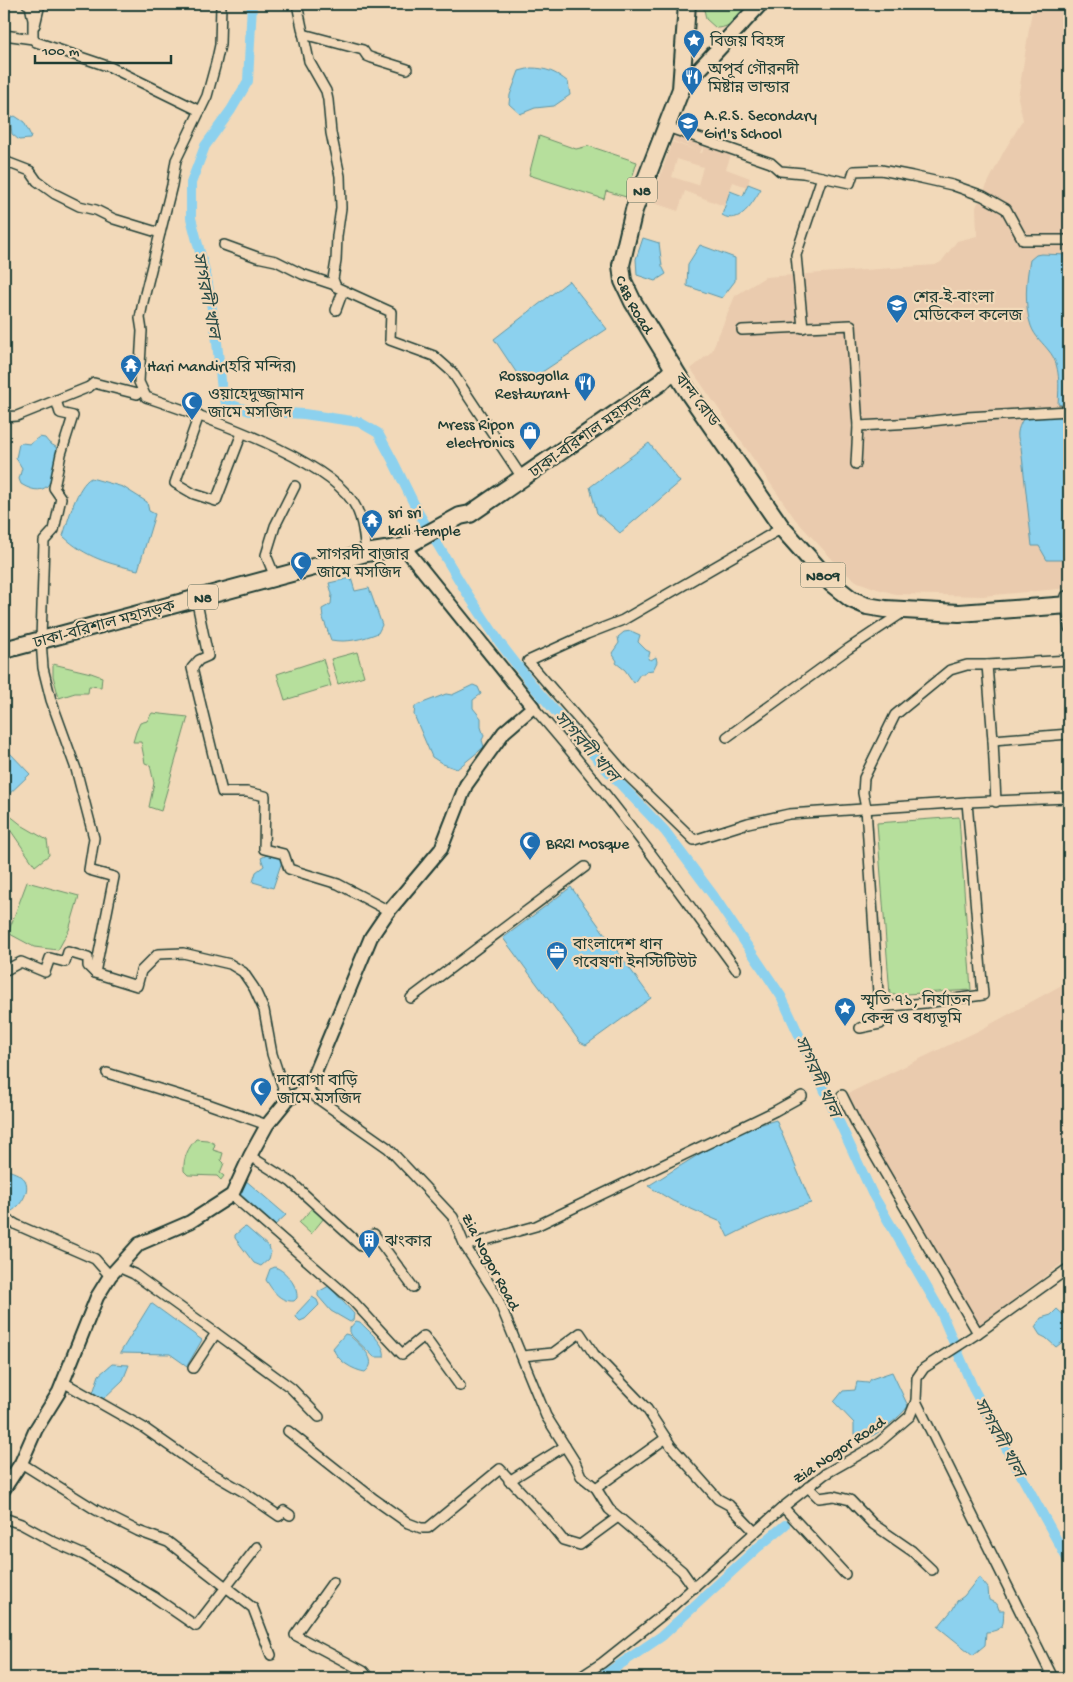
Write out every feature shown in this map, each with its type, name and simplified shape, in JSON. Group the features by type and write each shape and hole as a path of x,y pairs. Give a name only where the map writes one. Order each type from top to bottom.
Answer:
{"highway":[{"name":"C&B Road","path":"673,367 633,302 623,281 621,265 634,210 680,89 687,4"},
{"name":"ঢাকা-বরিশাল মহাসড়ক","path":"460,516 467,508 656,376 673,367"},
{"name":"ঢাকা-বরিশাল মহাসড়ক","path":"460,516 470,514 660,383 671,372 673,367"},
{"name":"বান্দ রোড","path":"673,367 690,395 782,528 832,584 851,598 867,606 905,611 958,613 1068,601"},
{"name":"বান্দ রোড","path":"673,367 712,416 788,524 840,580 852,590 879,599 924,605 1068,601"},
{"path":"404,546 431,533 452,529 460,516"},
{"name":"ঢাকা-বরিশাল মহাসড়ক","path":"4,650 366,553 404,546"}],"main road":[{"path":"680,89 760,4"}],"street":[{"path":"28,4 34,20 32,35 36,42 110,67 200,111"},
{"path":"32,35 40,4"},
{"path":"221,4 220,45 207,96 176,160 172,185 140,318 142,331 139,382 146,398 199,415 242,433 299,460 329,479 352,500 360,515 366,553"},
{"path":"297,4 309,61 326,91 331,133 340,176 341,208 333,279 335,285"},
{"path":"303,34 363,50 367,56 406,69"},
{"path":"4,35 32,35"},
{"path":"667,127 771,163 780,171 803,173 850,183 854,171 881,170 952,185 984,196 1006,209 1023,240 1069,240"},
{"path":"4,161 30,170 37,181 55,194 79,206 96,210 114,219 160,233"},
{"path":"803,328 796,255 822,177"},
{"path":"224,245 257,257 276,261 302,274 335,285 391,312 390,340 434,356 452,372 519,473"},
{"path":"336,310 344,291"},
{"path":"742,330 851,325 858,426 856,464"},
{"path":"4,417 17,416 89,387 94,383 137,394 142,391"},
{"path":"56,400 60,413 73,416 61,454 54,488 61,498 54,530 44,541 42,668 51,700 76,769 94,838 89,870 114,877 95,973"},
{"path":"858,426 1069,411"},
{"path":"199,415 175,484 194,494 216,501 242,433"},
{"path":"275,578 266,555 275,526 295,486"},
{"path":"782,528 623,620 528,661 624,772 694,840 748,823 789,814 968,802 1069,798"},
{"path":"404,546 533,706 574,753 640,838 736,969"},
{"path":"196,598 208,656 199,660 192,668 222,792 247,792 265,796 264,849 284,854 289,869 338,884 389,911"},
{"path":"1068,601 1069,628"},
{"path":"727,737 905,611"},
{"path":"860,1028 880,1024 866,808 863,793 864,778 895,716 950,670 967,665 1069,660"},
{"path":"988,665 996,802"},
{"path":"4,1489 21,1463 36,1429 59,1392 97,1297 114,1272 139,1244 190,1222 232,1195 267,1125 287,1100 307,1091 372,937 389,911 441,849 466,784 504,732 533,706"},
{"path":"993,740 1069,734"},
{"path":"878,1007 925,1004 983,994 968,802"},
{"path":"411,998 585,867"},
{"path":"4,971 20,962 45,972 50,958 65,962 68,952 88,958 88,966 95,973 138,986 141,971 158,954 183,953 230,964 243,972 254,988 264,1010 272,1054 287,1100"},
{"path":"107,1073 163,1092 208,1104 267,1125"},
{"name":"Zia Nogor Road","path":"307,1091 388,1148 453,1217 465,1246 496,1294 546,1416 581,1476 596,1488 609,1509 618,1518 682,1572 694,1588"},
{"path":"842,1095 857,1126 975,1335"},
{"path":"465,1246 536,1226 775,1111 802,1096"},
{"path":"250,1156 291,1182 361,1246 374,1234 413,1286"},
{"path":"232,1195 351,1299 402,1354 424,1336 460,1386"},
{"path":"4,1216 17,1225 95,1259 114,1272 134,1274 291,1388 319,1417"},
{"name":"Zia Nogor Road","path":"578,1678 602,1663 665,1614 783,1507 808,1487 825,1474 876,1445 910,1416 916,1401 917,1378 924,1368 975,1335 1069,1268"},
{"path":"193,1368 216,1333"},
{"path":"522,1356 553,1353 580,1333 594,1354 647,1409 671,1446 718,1499 729,1505 755,1532"},
{"path":"63,1382 144,1428 194,1463 244,1492 279,1516 284,1511 290,1515"},
{"path":"916,1401 1053,1678"},
{"path":"288,1430 374,1499 408,1523 420,1528 428,1528 500,1469 563,1540 580,1545 618,1518"},
{"path":"596,1488 666,1438"},
{"path":"509,1481 565,1446"},
{"path":"21,1463 96,1510 138,1531 168,1542 254,1608 271,1655"},
{"path":"808,1487 820,1498 834,1496 850,1500 873,1524 912,1551 932,1570"},
{"path":"783,1507 845,1574"},
{"path":"4,1518 21,1524 54,1542 84,1554 154,1597 196,1626 257,1547"},
{"path":"333,1582 295,1635 363,1671 369,1678"}],"shaded area":[{"name":"শের-ই-বাংলা মেডিকেল কলেজ","path":"1033,4 1069,4 1069,588 983,596 896,594 858,582 844,572 795,519 691,369 712,351 735,296 765,277 935,265 941,262 957,241 977,236 976,207 1004,151 1023,120 1018,98"},
{"path":"676,132 704,143 700,153 702,153 706,143 732,152 726,169 750,178 747,187 733,182 724,206 685,191 678,211 651,202 672,142 698,151 673,141","holes":["677,159 703,167 698,185 672,177"]},
{"path":"1069,981 1069,1258 976,1328 875,1151 847,1094 980,1030"}],"green space":[{"path":"703,4 750,4 731,24 716,28 706,19"},
{"path":"539,136 576,149 589,146 637,162 626,197 606,191 604,199 529,175"},
{"path":"357,652 364,676 338,684 331,659"},
{"path":"323,659 331,686 285,700 277,674"},
{"path":"53,664 102,677 101,687 89,686 88,693 75,693 59,698 53,676"},
{"path":"152,713 188,717 161,811 149,807 154,783 150,765 145,763 141,742 133,742 140,723 147,721"},
{"path":"4,811 23,826 47,840 49,855 35,866 11,831 4,832"},
{"path":"959,817 971,990 890,995 877,823"},
{"path":"27,882 79,896 69,930 58,950 34,947 8,933"},
{"path":"196,1139 207,1140 215,1144 213,1150 223,1153 221,1160 224,1163 220,1173 224,1176 221,1180 217,1176 188,1175 184,1171 184,1162 187,1154"},
{"path":"313,1207 324,1218 311,1234 299,1223"}],"water":[{"path":"531,68 555,73 564,79 568,82 570,95 554,106 535,108 520,114 509,104 510,95 519,71"},
{"path":"15,116 24,122 31,136 30,139 19,140 12,134 10,118"},
{"path":"748,184 761,189 750,206 735,217 729,218 722,215 730,191 743,196"},
{"path":"643,238 659,243 662,266 666,274 655,281 637,275 636,259"},
{"path":"700,245 735,258 735,281 722,298 687,286 688,264"},
{"path":"1036,255 1069,255 1069,407 1058,404 1059,391 1056,363 1031,326 1027,310 1027,276 1030,260"},
{"path":"569,281 607,329 524,384 494,339"},
{"path":"1069,415 1069,560 1047,560 1039,546 1032,546 1021,447 1018,440 1019,426 1023,419"},
{"path":"39,437 45,438 56,447 57,451 53,477 45,488 39,490 31,489 21,484 19,479 22,468 16,458 19,444 30,444"},
{"path":"649,443 680,482 620,533 597,513 590,487"},
{"path":"91,478 123,487 147,502 149,511 155,514 138,570 98,559 80,549 63,536 77,495"},
{"path":"351,578 355,591 369,588 382,625 378,633 367,637 349,641 331,640 323,618 322,609 331,604 332,594 329,583"},
{"path":"631,631 640,635 638,642 650,652 648,659 651,660 656,657 657,662 653,670 640,674 634,683 625,670 616,663 617,661 612,653 619,643 618,637 624,632"},
{"path":"473,685 478,687 481,694 473,700 473,708 481,718 484,747 457,769 443,764 432,757 414,715 415,706 446,694 452,695"},
{"path":"9,752 30,774 4,799 4,753"},
{"path":"267,855 283,858 273,888 253,882 256,872 264,866 261,858"},
{"path":"571,887 651,998 586,1045 580,1042 503,938"},
{"path":"776,1120 811,1203 769,1218 728,1237 721,1222 673,1201 648,1186 735,1132"},
{"path":"4,1169 21,1176 27,1185 22,1202 9,1213 4,1214"},
{"path":"244,1179 286,1215 275,1225 238,1192"},
{"path":"246,1227 269,1247 271,1252 269,1259 261,1266 254,1263 235,1238 235,1235"},
{"path":"275,1267 283,1272 296,1289 297,1298 294,1301 281,1298 274,1292 266,1280 270,1269"},
{"path":"329,1286 354,1314 353,1320 350,1322 331,1311 318,1296 318,1292"},
{"path":"312,1297 317,1300 319,1305 305,1319 300,1321 296,1317 297,1313"},
{"path":"151,1303 202,1340 187,1366 170,1354 120,1353"},
{"path":"1057,1309 1069,1320 1069,1337 1056,1347 1040,1335 1035,1327 1041,1318 1051,1315"},
{"path":"356,1321 360,1322 380,1343 384,1357 374,1357 352,1336 350,1328"},
{"path":"345,1334 358,1343 369,1357 371,1362 365,1372 346,1364 335,1353 333,1348"},
{"path":"112,1364 129,1365 123,1380 102,1400 93,1393 99,1375"},
{"path":"892,1372 908,1406 900,1416 887,1426 860,1441 854,1434 854,1423 834,1402 843,1391 855,1390 857,1382 868,1383 871,1379"},
{"path":"979,1577 988,1588 989,1600 997,1604 999,1610 1004,1610 1002,1625 998,1629 986,1632 985,1645 973,1655 938,1627 957,1601 964,1596"}],"waterway":[{"name":"সাগরদী খাল","path":"252,4 248,81 231,110 205,146 191,183 191,218 207,279 216,333 222,390 226,403 250,411 304,414 359,422 378,433 418,512 465,590 500,643 534,687 606,769 665,831 713,895 781,996 872,1193 940,1310 973,1388 1069,1562"},
{"path":"600,1678 662,1636 756,1549 785,1525"}],"place":[{"name":"বিজয় বিহঙ্গ","path":"694,59"},
{"name":"অপূর্ব গৌরনদী মিষ্টান্ন ভান্ডার","path":"692,96"},
{"name":"A.R.S. Secondary Girl's School","path":"688,142"},
{"name":"শের-ই-বাংলা মেডিকেল কলেজ","path":"897,324"},
{"name":"Hari Mandir(হরি মন্দির)","path":"131,384"},
{"name":"Rossogolla Restaurant","path":"585,402"},
{"name":"ওয়াহেদুজ্জামান জামে মসজিদ","path":"192,421"},
{"name":"Mress Ripon electronics","path":"530,451"},
{"name":"sri sri kali temple","path":"372,539"},
{"name":"সাগরদী বাজার জামে মসজিদ","path":"301,581"},
{"name":"BRRI Mosque","path":"530,861"},
{"name":"বাংলাদেশ ধান গবেষণা ইনস্টিটিউট","path":"557,971"},
{"name":"স্মৃতি ৭১, নির্যাতন কেন্দ্র ও বধ্যভূমি","path":"845,1027"},
{"name":"দারোগা বাড়ি জামে মসজিদ","path":"261,1107"},
{"name":"ঝংকার","path":"369,1259"}]}
